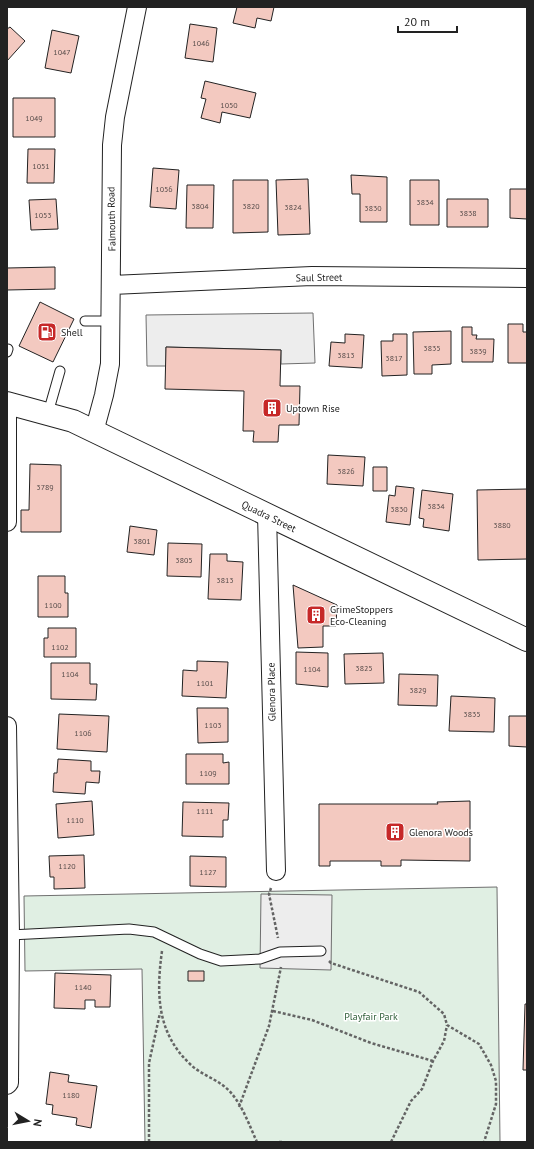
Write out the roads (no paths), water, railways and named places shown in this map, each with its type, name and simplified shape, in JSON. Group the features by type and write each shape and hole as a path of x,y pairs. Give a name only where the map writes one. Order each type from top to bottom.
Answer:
{"main road":[{"name":"Quadra Street","path":"7,403 73,421 527,640"}],"street":[{"name":"Falmouth Road","path":"94,432 104,395 110,364 112,285 112,145 115,117 137,7"},
{"name":"Saul Street","path":"112,285 312,276 527,278"},
{"path":"7,403 7,522"},
{"name":"Glenora Place","path":"267,514 276,871"},
{"path":"7,726 10,935 9,1083 7,1085"}],"lane":[{"path":"86,321 111,321"},
{"path":"48,413 60,371"},
{"path":"10,935 129,929 154,932 200,954 221,961 260,959 280,952 321,951"}],"place":[{"name":"Shell","path":"47,332"},
{"name":"Uptown Rise","path":"272,408"},
{"name":"GrimeStoppers Eco-Cleaning","path":"316,615"},
{"name":"Glenora Woods","path":"395,832"}],"park label":[{"name":"Playfair Park","path":"371,1016"}]}
